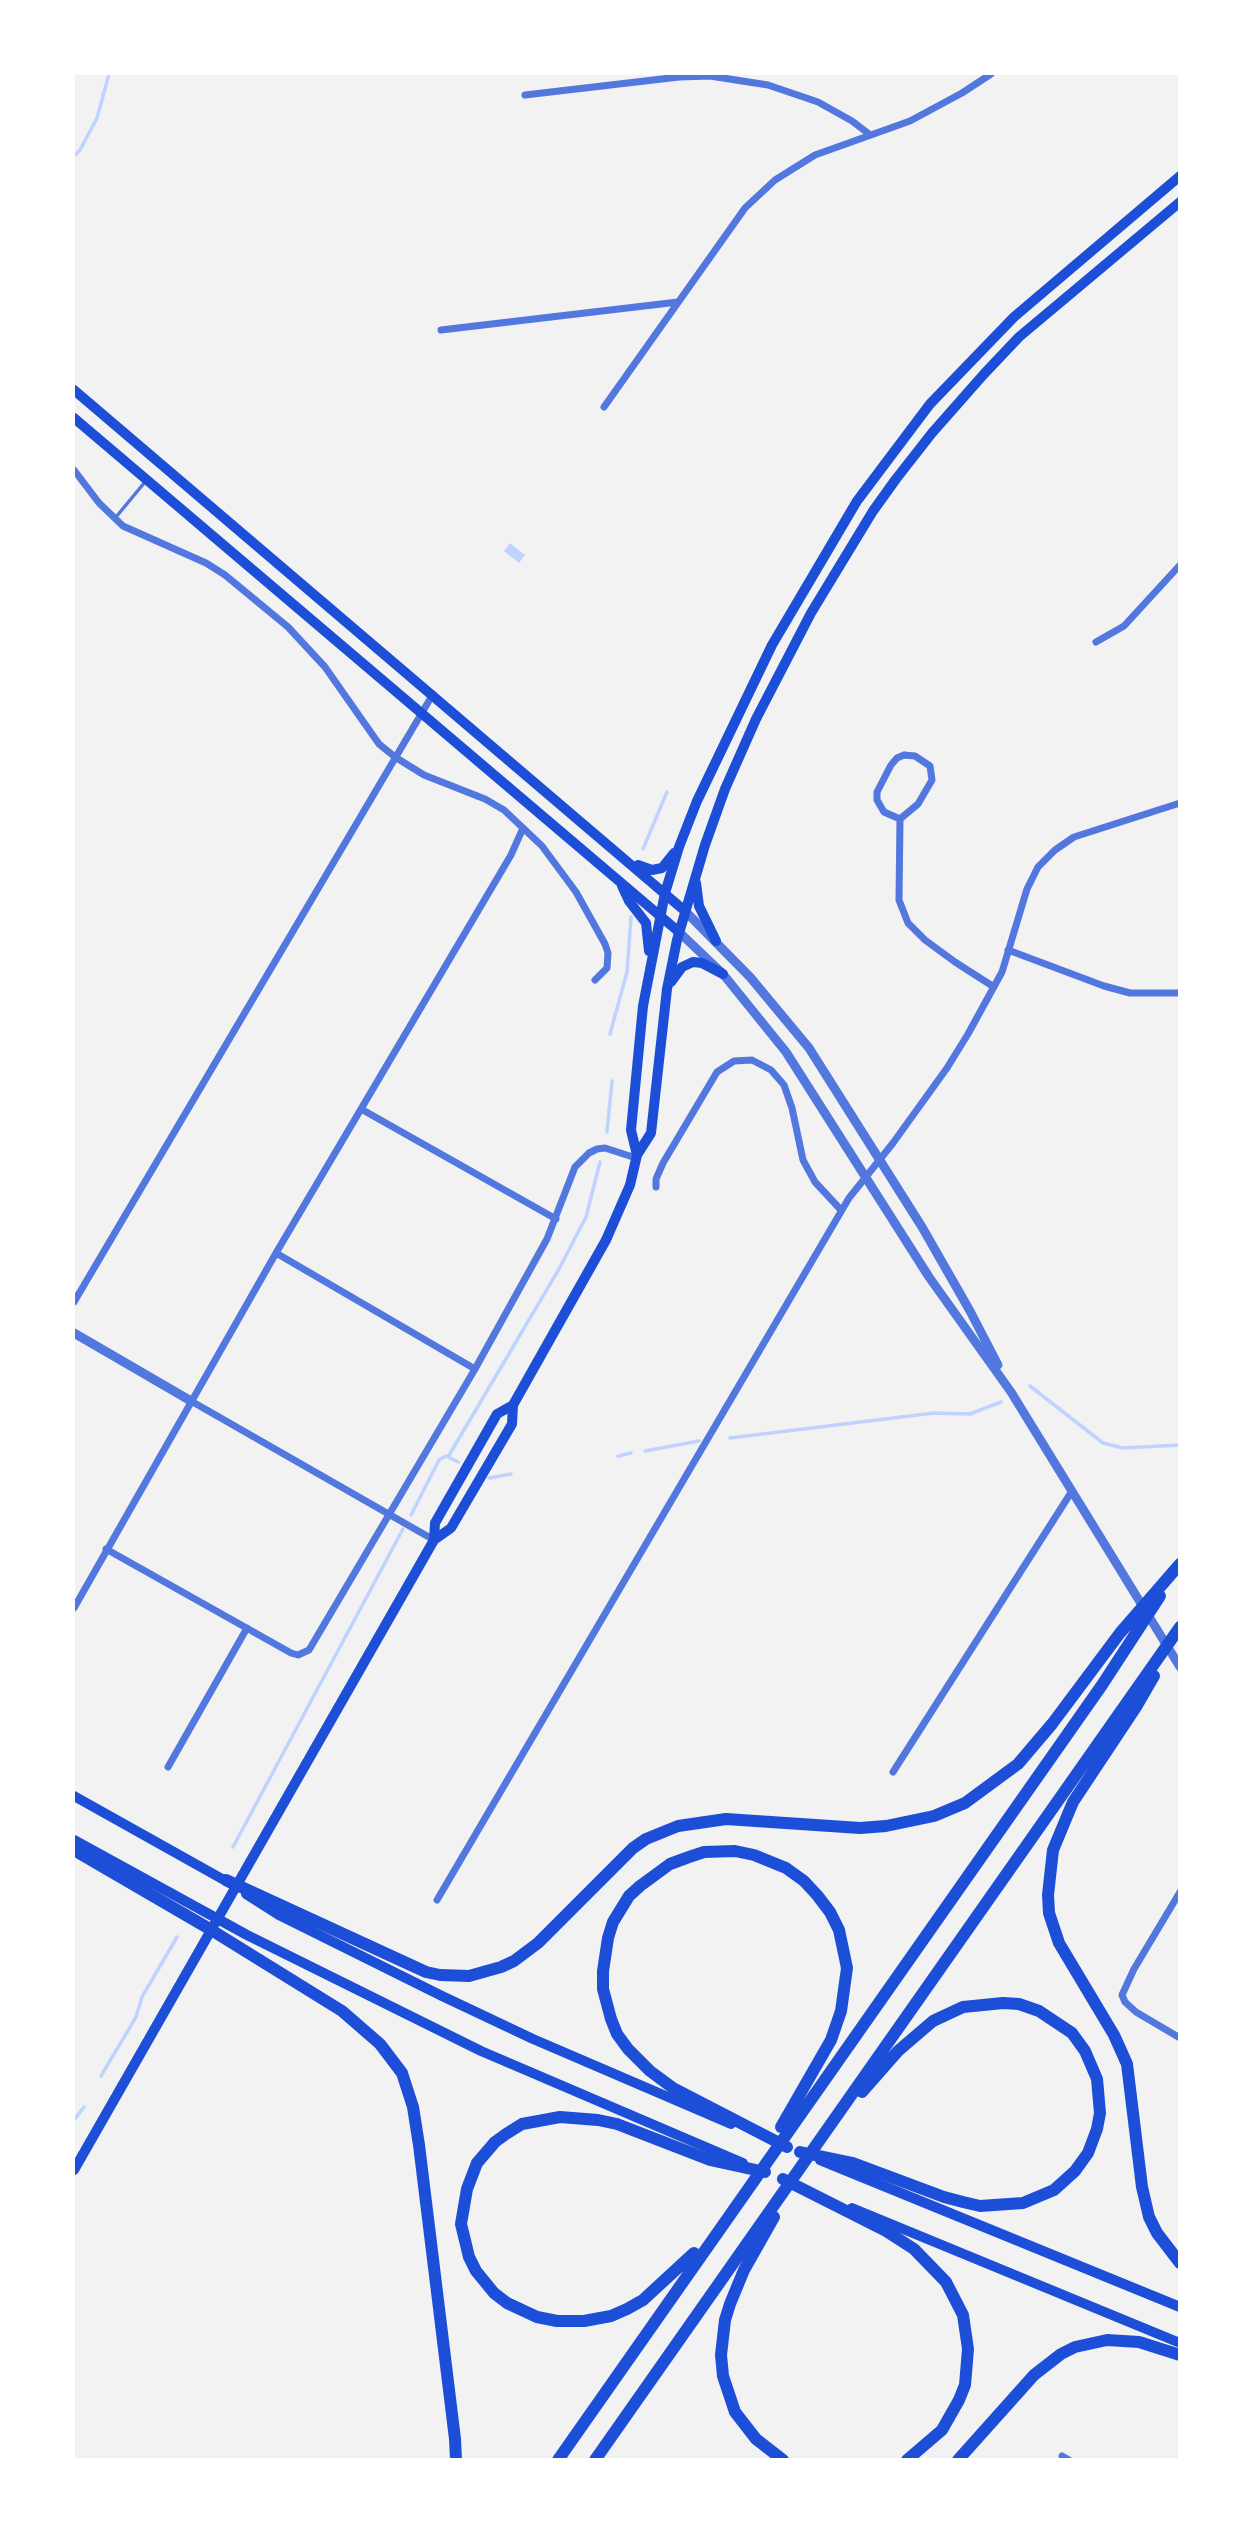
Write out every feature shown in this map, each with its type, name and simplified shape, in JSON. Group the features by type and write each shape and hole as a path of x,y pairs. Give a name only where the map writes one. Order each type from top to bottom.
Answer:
{"highway":[{"path":"558,2459 1034,1782 1180,1564"},
{"path":"266,1902 426,1972 453,1976 484,1972 514,1961 532,1948 622,1857 646,1839 672,1828 692,1822 726,1819 847,1827 886,1826 933,1816 982,1793 1018,1764 1052,1724 1120,1633 1173,1576"},
{"path":"595,2459 1180,1629"},
{"path":"1149,1676 1136,1707 1073,1802 1054,1850 1048,1895 1049,1913 1059,1943 1114,2035 1127,2064 1142,2187 1149,2217 1157,2233 1180,2263"},
{"path":"74,1796 354,1954 510,2028 787,2147 944,2197 980,2206 1023,2203 1054,2189 1075,2171 1088,2153 1100,2113 1097,2079 1085,2051 1072,2033 1039,2011 1019,2004 1003,2003 963,2007 941,2017 917,2033 826,2132"},
{"path":"74,1840 178,1903 240,1948 354,2020 380,2044 402,2073 413,2107 419,2145 456,2459"},
{"path":"74,1850 481,2051 712,2155"},
{"path":"734,2122 673,2088 640,2062 617,2034 603,1989 604,1956 608,1938 613,1922 629,1896 655,1873 670,1864 704,1852 754,1855 786,1868 804,1881 830,1912 841,1939 847,1969 841,2011 831,2040 744,2192"},
{"path":"721,2225 691,2257 643,2300 611,2316 570,2322 537,2316 507,2303 494,2293 469,2257 461,2224 467,2189 477,2163 495,2143 522,2124 560,2117 617,2124 765,2172 886,2231 914,2249 946,2282 963,2315 968,2349 964,2385 959,2400 942,2430 907,2459"},
{"path":"783,2459 756,2439 736,2412 723,2376 721,2355 725,2320 736,2287 802,2167"},
{"path":"850,2167 1180,2307"},
{"path":"827,2200 1180,2343"},
{"path":"958,2459 1034,2375 1061,2354 1075,2347 1107,2340 1139,2342 1180,2355"}],"main road":[{"path":"637,1157 631,1130 643,1006 665,893 679,847 713,765 772,645 836,533 880,467 917,419 982,348 1041,293 1180,176"},
{"path":"74,2170 434,1540 451,1528 512,1424 513,1405 606,1240 626,1196 637,1157 651,1133 667,989 695,876 724,789 756,719 811,613 873,511 932,433 1019,337 1180,202"},
{"path":"74,390 685,911"},
{"path":"74,418 679,932"},
{"path":"629,861 646,869 658,869 666,864 679,847"},
{"path":"695,876 699,906 716,941"},
{"path":"621,882 629,901 648,930 649,967"},
{"path":"667,989 688,962 702,963 723,974"},
{"path":"434,1540 435,1523 497,1414 513,1405"}],"street":[{"path":"604,407 745,208 775,180 815,155 910,121 991,74"},
{"path":"525,94 710,76 768,85 809,99 852,121 869,134"},
{"path":"441,331 462,326 537,321 678,302"},
{"path":"74,470 114,519 135,533 206,563 225,575 277,618 313,652 379,744 395,757 424,775 485,799 504,810 542,846 576,892 605,944 608,953 607,968 595,980"},
{"path":"1096,642 1124,626 1180,565"},
{"path":"74,1302 433,694"},
{"path":"900,819 884,812 877,800 877,792 897,758 904,755 915,756 930,766 932,780 918,804 900,819 899,900 908,923 925,940 994,987"},
{"path":"438,1900 841,1210 947,1068 1002,972 1027,889 1038,867 1055,850 1088,831 1180,803"},
{"path":"74,1608 276,1254 511,855 523,828"},
{"path":"685,911 758,986 810,1048 950,1275 1011,1392"},
{"path":"679,932 723,974 786,1052 929,1277 1011,1392 1180,1667"},
{"path":"1008,950 1129,993 1180,993"},
{"path":"656,1187 656,1179 663,1163 718,1072 734,1061 752,1060 771,1070 784,1085 792,1108 803,1160 815,1182 841,1210"},
{"path":"361,1109 556,1219"},
{"path":"106,1549 291,1653 304,1654 316,1641 547,1240 575,1167 589,1153 605,1148 637,1157"},
{"path":"276,1254 475,1369"},
{"path":"74,1332 434,1540"},
{"path":"893,1772 1072,1491"},
{"path":"168,1767 247,1628"},
{"path":"1180,1892 1134,1969 1122,1995 1125,2002 1136,2012 1180,2038"}],"lane":[{"path":"114,519 146,481"}],"water":[{"path":"510,543 525,555 519,563 504,551"}],"waterway":[{"path":"74,156 97,118 109,74"},
{"path":"643,849 667,792"},
{"path":"610,1034 627,972 631,917"},
{"path":"607,1132 612,1081"},
{"path":"448,1457 559,1269 586,1217 600,1162"},
{"path":"1030,1386 1103,1443 1123,1448 1180,1445"},
{"path":"730,1438 934,1413 970,1414 1001,1402"},
{"path":"645,1451 699,1441"},
{"path":"618,1456 631,1453"},
{"path":"411,1515 439,1460 446,1456 458,1462"},
{"path":"489,1478 511,1474"},
{"path":"233,1847 403,1529"},
{"path":"101,2076 136,2017 142,1997 177,1937"},
{"path":"74,2120 84,2107"}]}
